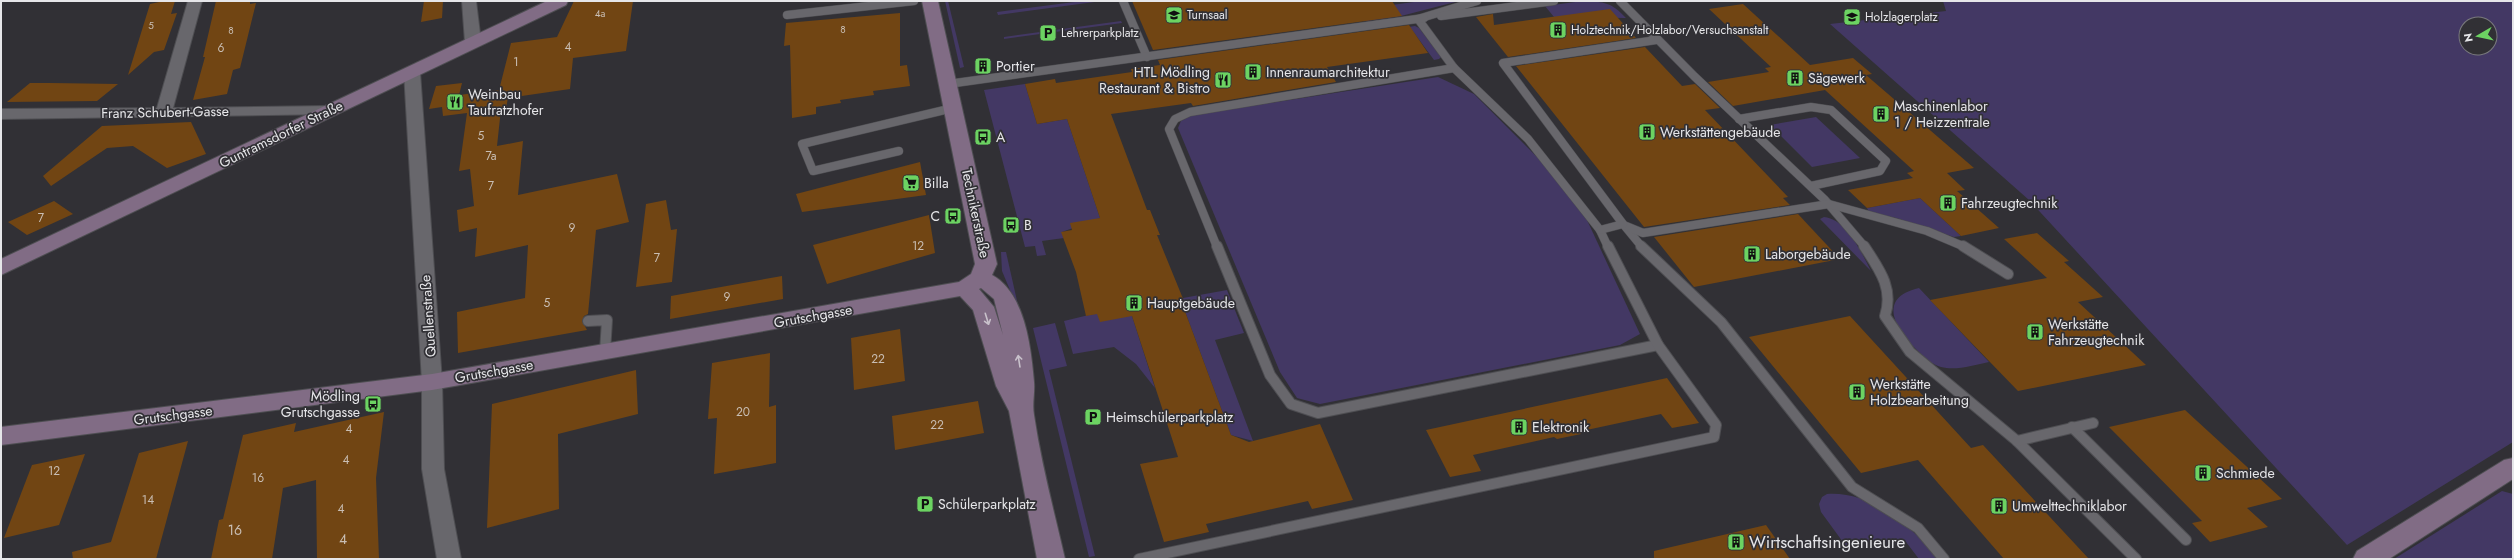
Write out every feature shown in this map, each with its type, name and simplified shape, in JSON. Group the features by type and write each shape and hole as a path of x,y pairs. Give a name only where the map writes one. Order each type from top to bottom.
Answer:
{"main road":[{"name":"Guntramsdorfer Straße","path":"1,268 560,1"},
{"name":"Technikerstraße","path":"930,1 984,250 986,264 973,283"},
{"name":"Grutschgasse","path":"1,436 432,382 606,352 973,283"},
{"path":"973,283 983,307 1008,386 1021,414 1051,559"},
{"path":"2367,559 2513,467"}],"street":[{"path":"164,112 195,1"},
{"path":"469,1 473,42"},
{"name":"Quellenstraße","path":"412,72 432,382 433,469 449,559"},
{"name":"Franz Schubert-Gasse","path":"1,114 329,111"}],"lane":[{"path":"787,15 914,1"},
{"path":"1123,1 1147,57"},
{"path":"1418,19 1477,1"},
{"path":"948,84 1554,1"},
{"path":"1620,1 1656,40 1830,204 1848,224 1881,272 1890,295 1885,316 1910,352 2018,441 2136,559"},
{"path":"1140,559 1714,437 1716,425 1658,345 1600,230 1528,139 1454,68 1418,19"},
{"path":"1656,40 1503,63 1623,224 1644,249 1721,322 1852,487 1918,528 1944,559"},
{"path":"1454,68 1190,112 1175,119 1170,129 1270,375 1291,404 1318,413 1658,345"},
{"path":"1739,119 1811,107 1831,110 1886,161 1880,171 1811,186"},
{"path":"899,151 813,172 802,144 953,108"},
{"path":"1600,230 1623,224 1643,233 1830,204 1927,231 1971,249 2008,274"},
{"path":"588,320 607,320 606,352"},
{"path":"2018,441 2093,423"},
{"path":"2072,428 2186,540"}],"shaded area":[{"path":"945,1 948,1 964,67 960,68"},
{"path":"1082,1 1102,1 998,15 997,12"},
{"path":"1421,1 1459,1 1401,16 1366,21 1363,20 1355,10"},
{"path":"1583,1 1607,4 1612,6 1626,18 1554,17 1545,6"},
{"path":"1943,1 2513,1 2513,442 2347,545 2029,200 1830,24 1946,11"},
{"path":"1121,21 1122,23 1004,39 1004,37"},
{"path":"1415,26 1419,28 1441,57 1439,59 1434,60 1412,30 1325,39"},
{"path":"1438,77 1474,94 1539,159 1587,220 1640,334 1620,345 1320,404 1297,398 1280,372 1178,128 1181,121 1192,115"},
{"path":"1025,84 1037,124 1067,119 1100,218 1062,232 1064,238 1042,241 1046,255 1037,256 1035,246 1025,247 984,90"},
{"path":"1816,117 1860,158 1812,167 1770,125"},
{"path":"1920,198 1961,236 1954,237 1896,218 1869,212 1867,208"},
{"path":"1824,217 1832,219 1847,230 1871,271 1820,219"},
{"path":"1001,252 1006,252 1020,314 1002,271"},
{"path":"1919,288 1989,362 1959,368 1941,367 1929,360 1910,343 1897,325 1894,316 1894,307 1897,299 1905,293"},
{"path":"1227,290 1244,333 1215,340 1253,441 1231,435 1183,306 1186,306 1183,298"},
{"path":"1097,313 1132,316 1155,388 1136,364 1114,347 1073,354 1064,321"},
{"path":"1055,323 1067,366 1049,370 1095,556 1089,557 1033,328"},
{"path":"2502,491 2513,494 2513,559 2394,559"},
{"path":"1827,494 1860,498 1890,513 1916,534 1938,559 1919,559 1906,542 1885,547 1881,542 1848,549 1821,512 1819,504 1822,497"}],"building":[{"path":"164,1 175,1 171,14 177,13 164,50 154,52 128,75 150,4"},
{"path":"216,1 250,1 250,4 256,3 240,68 233,70 227,94 193,100 205,57 203,57"},
{"path":"424,1 443,1 442,18 421,22"},
{"path":"574,1 633,1 626,51 573,58 570,89 508,98 506,108 501,109 497,146 523,141 518,195 617,174 629,222 596,230 588,314 584,316 582,321 587,330 458,353 457,312 525,298 528,245 475,257 477,228 459,232 457,210 474,206 470,169 459,171 467,113 443,116 442,107 429,109 436,86 462,83 459,95 499,90 511,43 557,37"},
{"path":"1132,1 1392,1 1402,16 1153,50"},
{"path":"1743,4 1810,65 1853,58 1872,74 1866,75 1974,168 1947,173 1965,190 1957,191 1999,228 1961,236 1920,198 1867,208 1848,190 1913,178 1907,173 1914,171 1825,90 1733,106 1708,82 1769,72 1765,68 1771,67 1709,9"},
{"name":"Holztechnik/Holzlabor/Versuchsanstalt","path":"1610,9 1636,38 1508,57 1476,17 1493,14 1494,25"},
{"path":"900,13 900,66 907,65 910,86 873,91 874,95 840,100 841,103 816,107 816,114 792,118 790,45 784,46 786,23"},
{"name":"Hauptgebäude","path":"1409,25 1428,53 1327,67 1336,82 1193,106 1191,103 1111,114 1147,210 1150,210 1160,235 1157,235 1186,306 1183,306 1231,435 1249,442 1320,424 1353,500 1312,509 1308,501 1206,524 1209,532 1164,542 1140,464 1178,457 1132,316 1100,322 1097,314 1086,316 1076,272 1061,232 1072,230 1070,223 1100,218 1067,119 1037,124 1025,84 1055,79 1056,83 1132,72 1131,69 1160,65 1158,60"},
{"name":"Werkstättengebäude","path":"1645,47 1682,86 1695,84 1720,108 1705,110 1788,197 1783,198 1790,205 1644,227 1516,66"},
{"path":"30,83 118,84 97,101 7,102"},
{"path":"191,122 206,154 167,168 133,146 107,148 51,186 43,176 102,126"},
{"path":"920,162 926,195 802,212 796,194"},
{"path":"666,200 671,230 677,229 672,282 636,287 646,204"},
{"path":"54,201 73,214 27,235 8,222"},
{"name":"Laborgebäude","path":"1798,214 1840,259 1694,287 1654,237"},
{"path":"929,215 935,253 827,284 813,245"},
{"name":"Werkstätte Fahrzeugtechnik","path":"2037,233 2069,261 2064,262 2103,297 2078,302 2146,365 2018,391 1930,300 2047,278 2004,239"},
{"path":"782,276 783,299 670,319 671,296"},
{"name":"Werkstätte Holzbearbeitung","path":"1850,316 1971,448 1983,445 2089,559 2004,559 1918,460 1861,473 1749,337"},
{"path":"900,329 905,381 854,390 851,338"},
{"path":"770,353 769,407 776,405 776,463 714,474 717,418 708,419 712,363"},
{"path":"636,370 638,414 558,434 559,509 487,528 492,404"},
{"name":"Elektronik","path":"1667,378 1699,423 1672,428 1661,414 1582,431 1581,434 1557,439 1554,437 1473,455 1481,471 1450,477 1426,430"},
{"path":"978,401 984,433 895,450 892,416"},
{"name":"Schmiede","path":"2185,410 2282,499 2247,508 2268,527 2210,542 2192,523 2202,521 2109,427"},
{"path":"384,412 376,478 379,559 317,559 316,480 283,488 272,559 211,559 219,520 223,519 243,435 296,423 294,432"},
{"path":"188,441 156,559 73,559 72,552 111,542 139,453"},
{"path":"85,454 59,525 4,538 32,465"},
{"name":"Wirtschaftsingenieure","path":"1766,525 1790,559 1654,559 1654,551"}],"place":[{"name":"Turnsaal","path":"1174,15"},
{"name":"Holzlagerplatz","path":"1852,17"},
{"name":"Holztechnik/Holzlabor/Versuchsanstalt","path":"1558,30"},
{"name":"Lehrerparkplatz","path":"1048,33"},
{"name":"Portier","path":"983,66"},
{"name":"Innenraumarchitektur","path":"1253,72"},
{"name":"Sägewerk","path":"1795,78"},
{"name":"HTL Mödling Restaurant & Bistro","path":"1223,80"},
{"name":"Weinbau Taufratzhofer","path":"455,102"},
{"name":"Maschinenlabor 1 / Heizzentrale","path":"1881,114"},
{"name":"Werkstättengebäude","path":"1647,132"},
{"name":"A","path":"983,137"},
{"name":"Billa","path":"911,183"},
{"name":"Fahrzeugtechnik","path":"1948,203"},
{"name":"C","path":"953,216"},
{"name":"B","path":"1011,225"},
{"name":"Laborgebäude","path":"1752,254"},
{"name":"Hauptgebäude","path":"1134,303"},
{"name":"Werkstätte Fahrzeugtechnik","path":"2035,332"},
{"name":"Werkstätte Holzbearbeitung","path":"1857,392"},
{"name":"Mödling Grutschgasse","path":"373,404"},
{"name":"Heimschülerparkplatz","path":"1093,417"},
{"name":"Elektronik","path":"1519,427"},
{"name":"Schmiede","path":"2203,473"},
{"name":"Schülerparkplatz","path":"925,504"},
{"name":"Umwelttechniklabor","path":"1999,506"},
{"name":"Wirtschaftsingenieure","path":"1736,542"}]}
